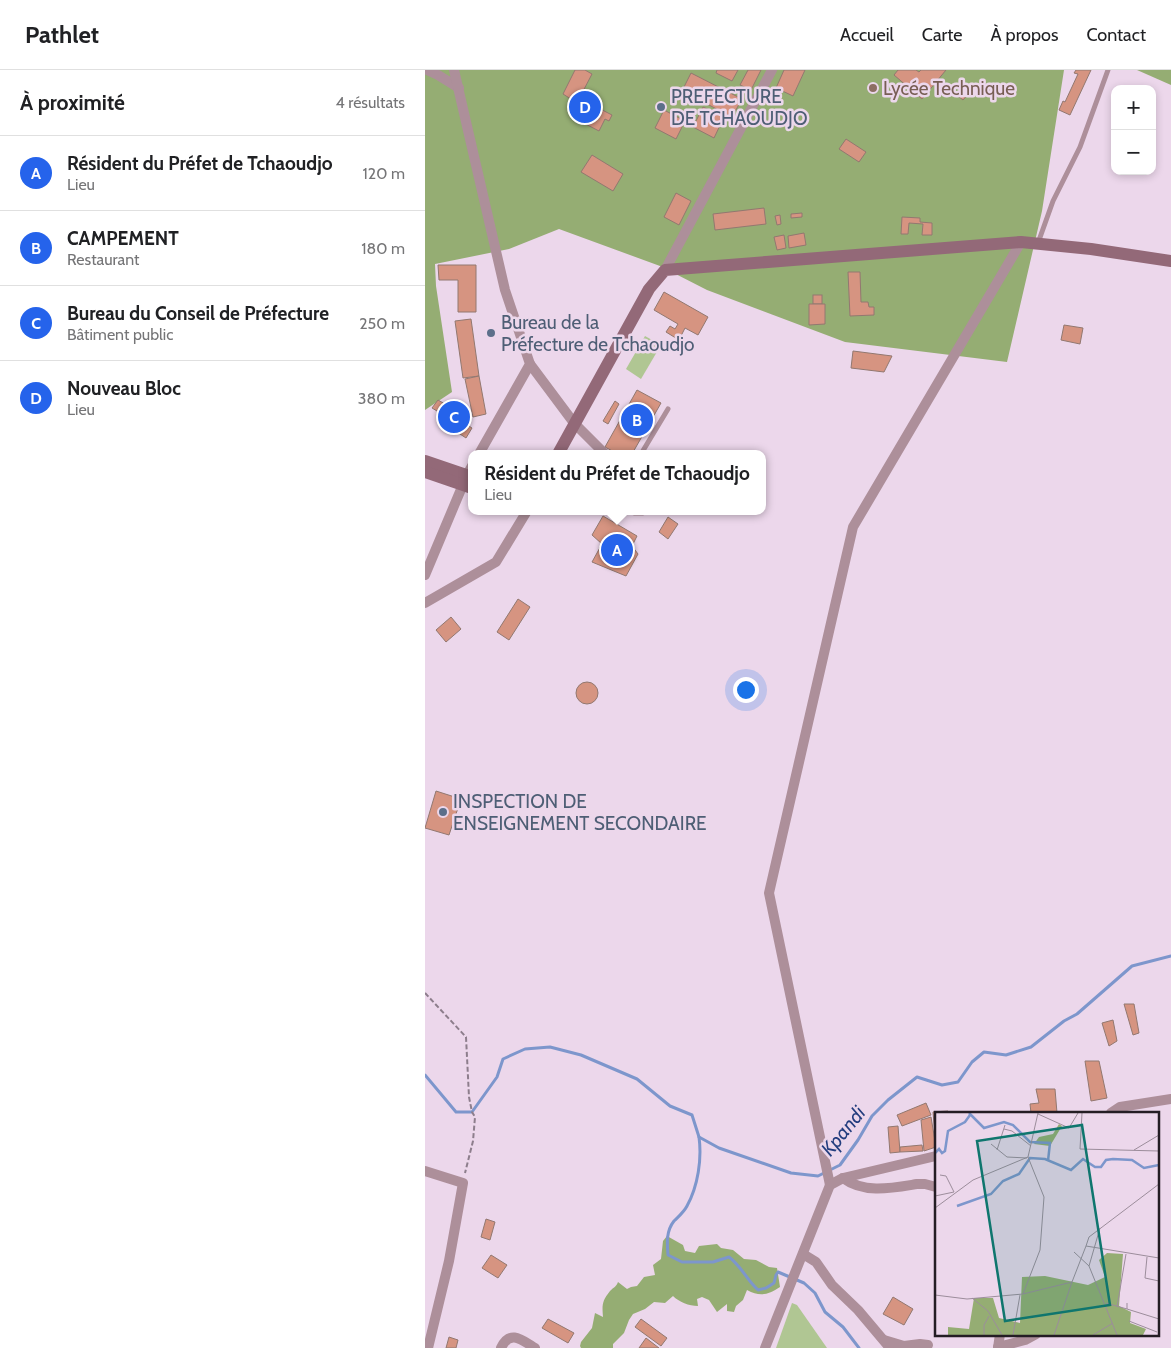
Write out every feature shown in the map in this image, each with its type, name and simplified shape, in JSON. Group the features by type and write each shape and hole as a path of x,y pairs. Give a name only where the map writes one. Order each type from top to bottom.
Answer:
{"main road":[{"path":"560,450 649,289 665,270 1021,242 1091,249 1171,261"},
{"path":"425,461 468,478"},
{"path":"425,472 468,478"}],"street":[{"path":"427,70 459,88"},
{"path":"454,70 505,290 530,364 574,423 601,450"},
{"path":"665,270 772,70"},
{"path":"765,1348 831,1185 769,893 853,527 1021,242"},
{"path":"481,450 530,364"},
{"path":"425,575 468,480"},
{"path":"425,603 496,562 525,515"},
{"path":"1112,1112 1120,1107 1171,1099"},
{"path":"831,1185 843,1178 935,1156"},
{"path":"425,1170 463,1183 449,1261 428,1348"},
{"path":"843,1178 850,1184 866,1189 917,1184 935,1187"},
{"path":"803,1254 816,1262 833,1285 858,1310 887,1344 903,1346 928,1345"},
{"path":"998,1347 1025,1340 1032,1336"},
{"path":"501,1348 505,1340 509,1338 517,1338 535,1348"}],"lane":[{"path":"1038,244 1053,202 1079,148 1108,70"},
{"path":"643,450 668,409"}],"path":[{"path":"425,993 466,1037 469,1097 475,1117 473,1141 463,1183"}],"green space":[{"path":"425,70 1064,70 1042,211 1007,362 845,342 707,290 660,266 559,229 509,249 435,264 436,286 452,392 425,410"},
{"path":"1137,70 1171,70 1171,85"},
{"path":"645,336 661,345 641,379 626,369"},
{"path":"667,1236 683,1245 685,1251 695,1253 699,1246 717,1244 721,1248 733,1250 744,1259 756,1260 769,1267 777,1268 780,1287 764,1294 756,1294 747,1290 743,1300 736,1306 734,1312 727,1311 727,1304 717,1312 709,1300 702,1297 697,1299 698,1306 684,1303 673,1296 665,1303 654,1302 645,1309 633,1314 624,1333 613,1344 613,1348 581,1348 581,1342 592,1328 595,1313 603,1317 604,1300 618,1282 627,1289 637,1286 644,1277 655,1275 653,1265 661,1259 663,1241"},
{"path":"792,1303 797,1305 827,1348 776,1348"}],"building":[{"path":"575,70 585,70 592,74 580,97 577,95 574,101 563,94"},
{"path":"717,70 738,70 732,81 716,73"},
{"path":"748,70 761,70 751,90 740,85"},
{"path":"784,70 805,70 793,96 776,88"},
{"path":"898,70 916,70 919,72 921,70 946,70 922,99 894,75"},
{"path":"1076,70 1091,70 1070,115 1059,110 1063,101 1065,102 1078,74 1074,73"},
{"path":"691,73 742,99 732,117 682,91"},
{"path":"968,86 972,90 963,100 958,96"},
{"path":"579,98 612,115 609,121 605,119 599,131 570,116"},
{"path":"703,107 724,117 714,138 693,127"},
{"path":"664,110 685,121 676,139 655,128"},
{"path":"846,139 866,152 859,162 839,149"},
{"path":"592,155 623,174 613,191 581,172"},
{"path":"676,193 691,201 679,225 664,217"},
{"path":"764,208 766,224 715,230 713,214"},
{"path":"802,213 802,217 791,218 791,214"},
{"path":"780,215 781,224 777,225 775,216"},
{"path":"902,217 920,218 920,222 932,223 932,235 922,235 923,224 909,223 908,234 901,234"},
{"path":"804,233 806,245 789,248 788,236"},
{"path":"784,235 786,248 777,250 774,237"},
{"path":"438,265 476,265 476,312 458,312 458,280 439,280"},
{"path":"848,272 860,272 861,302 868,302 869,307 874,307 874,315 850,316"},
{"path":"664,292 708,317 698,335 685,328 679,340 666,332 670,326 675,329 678,324 654,310"},
{"path":"813,295 822,295 822,304 813,304"},
{"path":"809,304 825,304 825,324 809,325"},
{"path":"471,319 479,376 463,378 455,321"},
{"path":"1064,325 1083,328 1080,344 1061,340"},
{"path":"853,351 892,356 884,372 851,368"},
{"path":"479,376 486,414 473,417 465,379"},
{"path":"637,390 661,403 634,450 611,450 605,447"},
{"path":"438,400 464,415 461,421 472,428 466,438 454,430 459,424 432,408"},
{"path":"615,401 619,404 608,424 603,421"},
{"path":"603,516 637,536 632,546 638,554 626,576 592,562 602,544 592,535"},
{"path":"668,517 678,524 668,539 659,532"},
{"path":"518,599 530,607 509,640 497,632"},
{"path":"451,617 461,629 446,642 436,630"},
{"path":"583,682 591,682 598,689 598,697 591,704 583,704 576,697 576,689"},
{"path":"436,791 461,799 449,835 425,828"},
{"path":"1124,1004 1134,1004 1139,1033 1133,1035"},
{"path":"1113,1020 1117,1041 1109,1046 1102,1023"},
{"path":"1085,1061 1099,1061 1107,1098 1091,1101"},
{"path":"1036,1089 1055,1089 1057,1112 1031,1112 1030,1104 1039,1103"},
{"path":"926,1103 931,1115 902,1126 897,1115"},
{"path":"948,1111 935,1112 935,1135 933,1112"},
{"path":"931,1117 935,1141 935,1147 924,1151 921,1120"},
{"path":"898,1126 900,1152 890,1153 888,1127"},
{"path":"922,1145 923,1151 900,1152 900,1147"},
{"path":"486,1219 495,1222 490,1240 481,1237"},
{"path":"491,1255 507,1265 498,1278 482,1268"},
{"path":"893,1297 913,1309 904,1325 883,1314"},
{"path":"548,1319 574,1333 568,1343 542,1328"},
{"path":"641,1319 667,1338 661,1346 635,1327"},
{"path":"449,1337 458,1340 456,1348 446,1348"},
{"path":"646,1338 659,1348 639,1348"}],"waterway":[{"name":"Kpandi","path":"425,1075 456,1112 472,1112 497,1077 503,1059 525,1049 550,1047 581,1055 637,1079 670,1106 692,1115 699,1137 719,1148 791,1173 818,1176 840,1165 872,1116 888,1100 917,1077 942,1085 958,1082 972,1062 984,1052 1006,1055 1031,1047 1064,1021 1077,1014 1132,966 1171,956"},
{"name":"Kpandi","path":"699,1137 699,1163 696,1181 686,1208 674,1221 668,1233 668,1255 682,1262 713,1262 729,1257 758,1290 774,1283 778,1272 804,1283 815,1293 825,1312 843,1327 859,1348"}],"place":[{"name":"Lycée Technique","path":"873,88"},
{"name":"Nouveau Bloc","path":"585,107"},
{"name":"PREFECTURE DE TCHAOUDJO","path":"661,107"},
{"name":"Bureau de la Préfecture de Tchaoudjo","path":"491,333"},
{"name":"Bureau du Conseil de Préfecture","path":"454,417"},
{"name":"CAMPEMENT","path":"637,420"},
{"name":"Résident du Préfet de Tchaoudjo","path":"617,550"},
{"name":"INSPECTION DE ENSEIGNEMENT SECONDAIRE","path":"443,812"}]}
